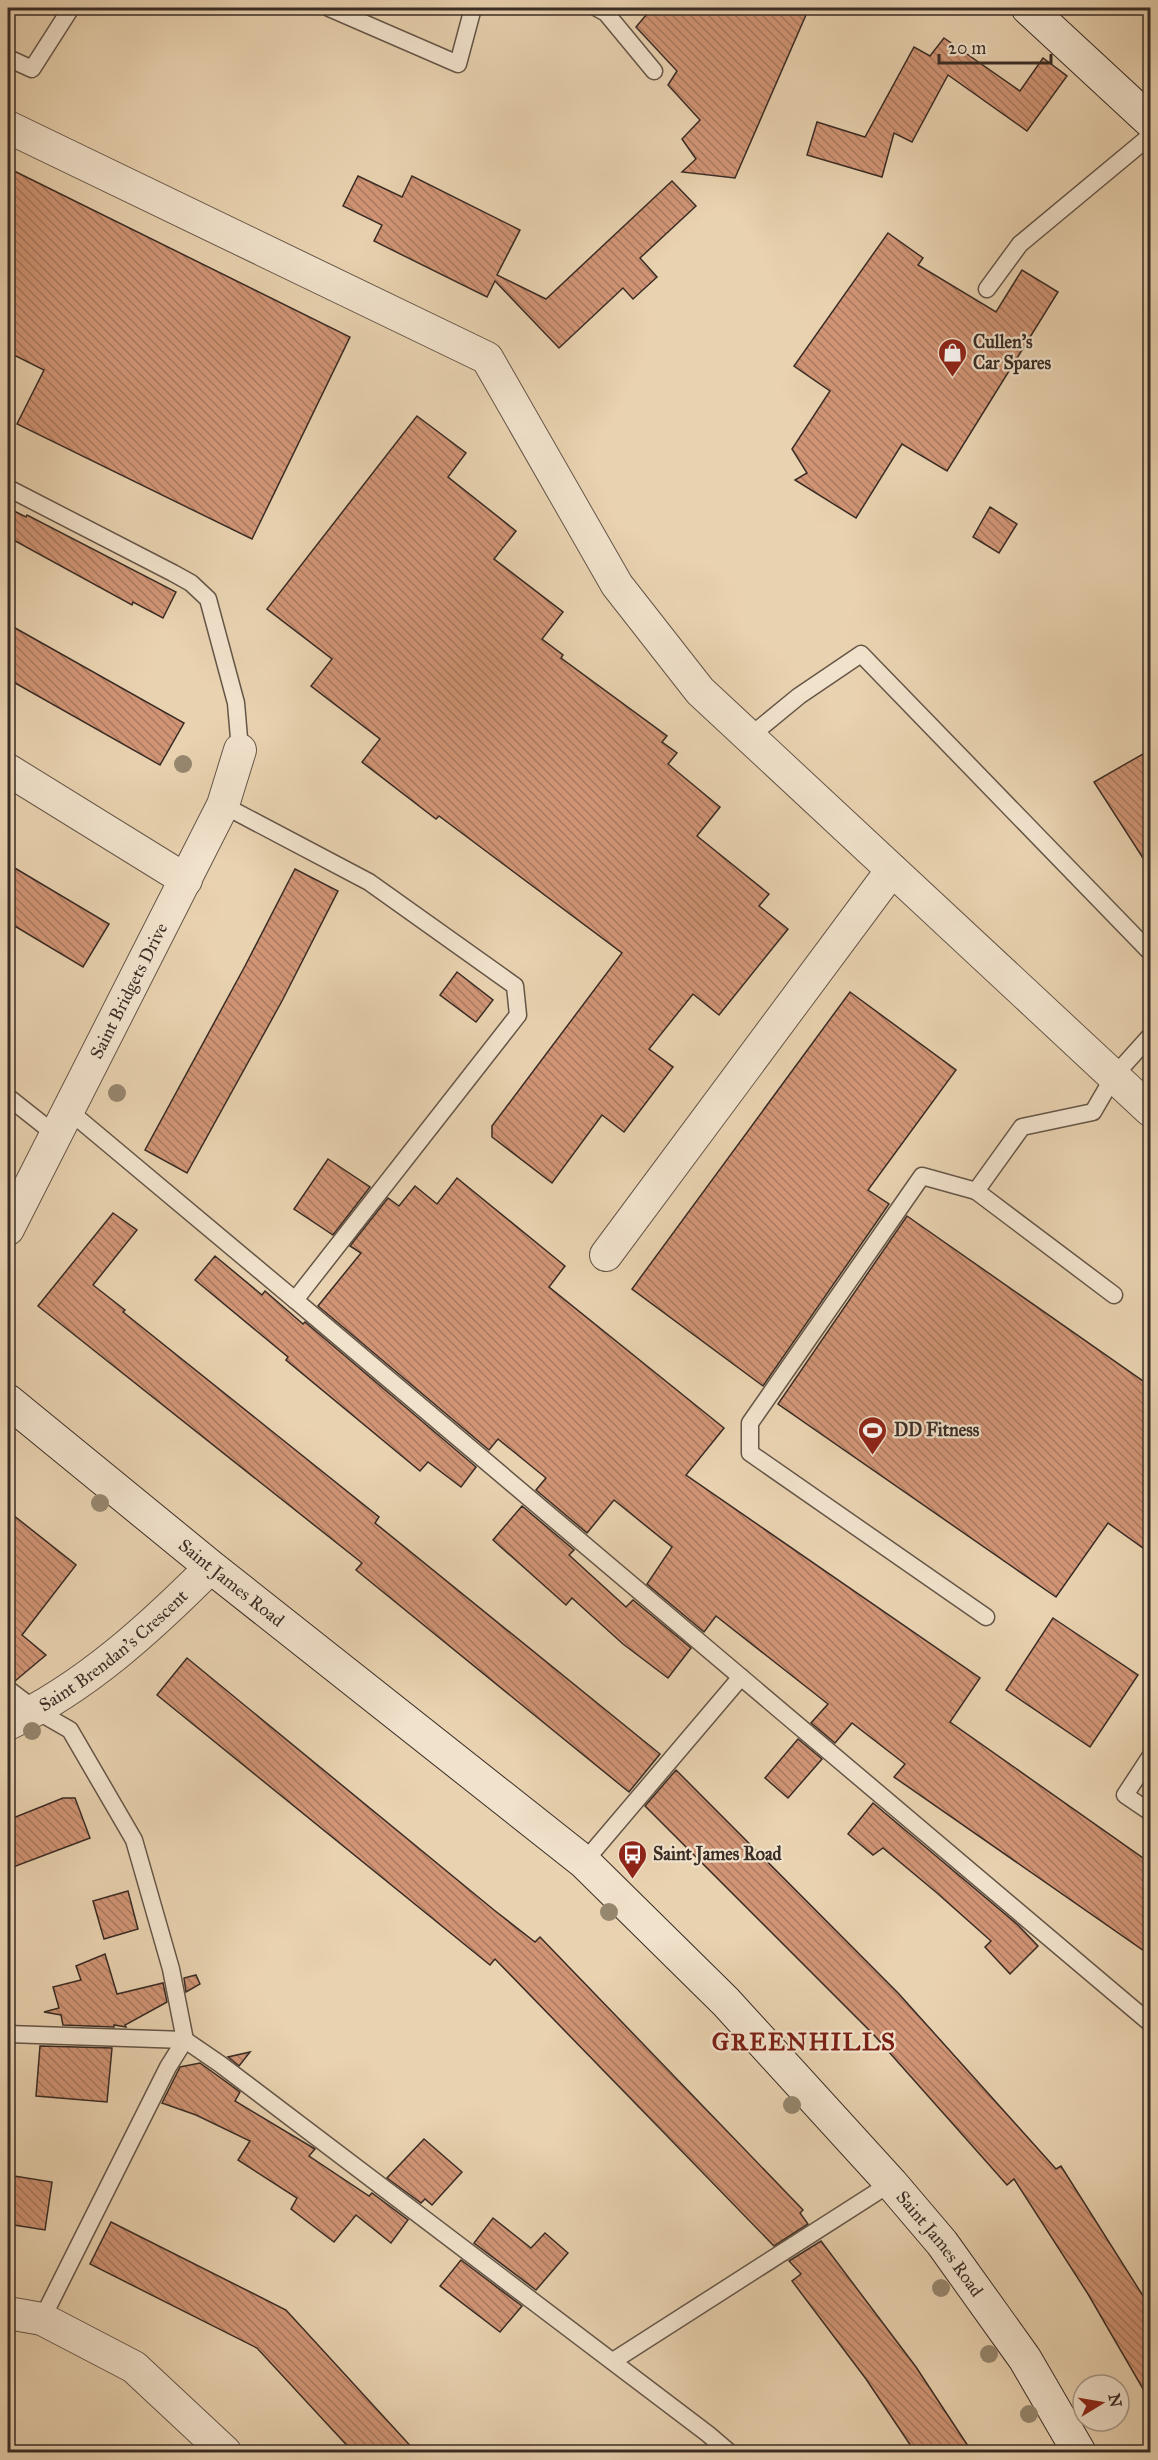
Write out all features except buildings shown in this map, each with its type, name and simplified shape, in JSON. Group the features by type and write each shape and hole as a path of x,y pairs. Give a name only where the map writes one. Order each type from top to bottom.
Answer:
{"street":[{"path":"1028,8 1150,121"},
{"path":"8,127 487,358 617,585 700,691 1150,1110"},
{"name":"Saint Bridgets Drive","path":"8,1229 223,805 240,750"},
{"path":"8,770 186,880"},
{"path":"606,1255 892,870"},
{"name":"Saint James Road","path":"8,1401 211,1567 584,1862 726,2002 891,2183 942,2243 1025,2359 1079,2452"},
{"name":"Saint Brendan's Crescent","path":"8,1724 37,1711 102,1666 157,1621 211,1567"},
{"path":"8,2313 42,2319 134,2367 225,2452"}],"lane":[{"path":"8,58 32,69 71,8"},
{"path":"329,8 458,64 473,8"},
{"path":"597,8 606,14 654,71"},
{"path":"987,290 1020,244 1150,136"},
{"path":"8,488 173,573 191,583 208,599 236,703 240,750"},
{"path":"749,737 799,696 861,654 1150,952"},
{"path":"223,805 369,882 515,986 518,1016 295,1300"},
{"path":"976,1191 1022,1127 1092,1112 1114,1076 1150,1036"},
{"path":"8,1097 62,1123 295,1300 1150,2023"},
{"path":"986,1617 750,1453 750,1423 922,1176 976,1191 1113,1295"},
{"path":"584,1862 741,1677"},
{"path":"8,1689 37,1711 70,1730 134,1840 171,1969 185,2040 168,2067 42,2319"},
{"path":"1150,1757 1125,1794 1150,1812"},
{"path":"8,2034 185,2040 220,2064 613,2361 729,2452"},
{"path":"613,2361 891,2183"}],"place":[{"name":"Cullen's Car Spares","path":"952,378"},
{"name":"DD Fitness","path":"873,1456"},
{"name":"Saint James Road","path":"632,1880"}],"district":[{"name":"GREENHILLS","path":"804,2042"}]}
